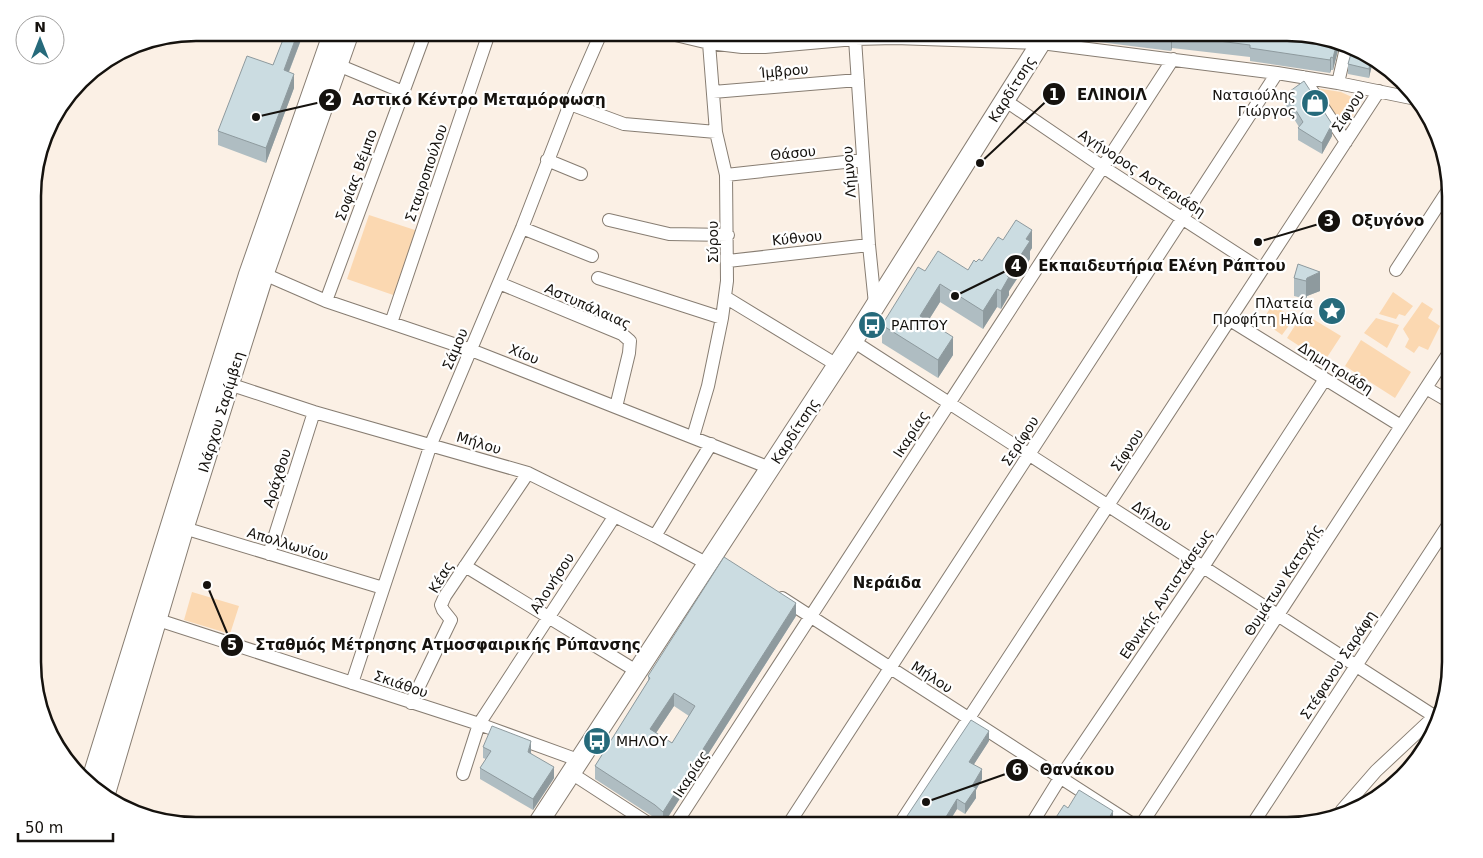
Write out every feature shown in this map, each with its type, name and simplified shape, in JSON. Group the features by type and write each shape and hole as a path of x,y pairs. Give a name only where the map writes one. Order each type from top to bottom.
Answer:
{"main road":[{"name":"Ιλάρχου Σαρίμβεη","path":"107,788 149,617 248,276 330,41"},
{"name":"Ιλάρχου Σαρίμβεη","path":"93,777 149,617 184,528 264,274 346,41"},
{"name":"Καρδίτσης","path":"542,817 715,559 770,468 1006,101 1042,41"}],"street":[{"name":"Σοφίας Βέμπο","path":"326,301 422,41"},
{"name":"Σταυροπούλου","path":"391,323 487,41"},
{"name":"Σάμου","path":"352,682 431,444 522,228 547,160 597,41"},
{"path":"701,41 742,47 765,47 800,41"},
{"name":"Λήμνου","path":"855,41 869,245 875,304"},
{"path":"1062,41 1303,77 1405,97"},
{"name":"Σύρου","path":"692,437 708,386 722,318 728,261 726,175 716,132 709,43"},
{"path":"1338,83 1345,53"},
{"name":"Ικαρίας","path":"681,817 1173,59"},
{"path":"338,65 403,92"},
{"name":"Σερίφου","path":"794,816 1277,73"},
{"path":"1303,77 1346,142"},
{"name":"Ίμβρου","path":"713,92 858,80"},
{"name":"Σίφνου","path":"905,816 1379,91"},
{"name":"Αγήνορος Αστεριάδη","path":"1006,101 1262,270"},
{"path":"570,104 624,124 716,132"},
{"path":"547,160 581,174"},
{"name":"Θάσου","path":"726,175 863,160"},
{"path":"1396,270 1441,201"},
{"path":"610,220 669,234 728,235"},
{"path":"522,228 592,256"},
{"name":"Κύθνου","path":"728,261 869,245"},
{"name":"Χίου","path":"264,274 326,301 471,350 770,468"},
{"path":"598,278 722,318"},
{"name":"Αστυπάλαιας","path":"499,283 622,334 630,341 629,353 616,407"},
{"path":"725,297 837,365"},
{"name":"Δημητριάδη","path":"1230,320 1401,426"},
{"name":"Δήλου","path":"853,341 1356,665 1434,713"},
{"name":"Θυμάτων Κατοχής","path":"1147,816 1441,365"},
{"name":"Εθνικής Αντιστάσεως","path":"1036,816 1060,778 1203,567 1325,379"},
{"name":"Μήλου","path":"229,384 314,412 528,473 655,536 715,559"},
{"path":"1426,388 1441,397"},
{"name":"Αράχθου","path":"269,554 314,412"},
{"path":"655,536 711,444"},
{"name":"Κέας","path":"411,704 451,620 441,605 445,596 528,473"},
{"name":"Αλονήσου","path":"463,774 479,724 614,517"},
{"name":"Απολλωνίου","path":"184,528 383,588"},
{"name":"Στέφανου Σαράφη","path":"1258,816 1441,536"},
{"path":"465,566 638,672"},
{"name":"Μήλου","path":"771,591 1120,816"},
{"name":"Σκιάθου","path":"149,617 352,682 411,704 479,724 575,767 640,817"},
{"path":"1347,805 1376,771 1431,719"}],"shaded area":[{"path":"1316,88 1341,92 1354,98 1355,111 1344,130"},
{"path":"369,215 418,231 396,296 347,279"},
{"path":"1393,292 1413,306 1405,316 1399,314 1396,319 1379,314"},
{"path":"1422,302 1433,309 1428,318 1440,326 1428,350 1419,346 1414,353 1405,347 1409,339 1403,329"},
{"path":"1273,304 1293,320 1282,335 1262,321"},
{"path":"1303,313 1341,336 1324,362 1287,338"},
{"path":"1376,318 1399,325 1387,348 1364,333"},
{"path":"1361,340 1411,372 1395,398 1345,366"},
{"path":"192,592 239,606 230,634 184,620"}],"building":[{"path":"282,41 295,41 284,70 294,74 266,148 218,131 247,56 273,65"},
{"path":"1219,41 1287,41 1307,43 1335,50 1333,58 1331,57 1330,60 1250,48 1250,45"},
{"path":"1350,55 1370,66 1369,69 1348,64"},
{"path":"1304,81 1332,124 1322,143 1298,128 1303,122 1286,94"},
{"path":"1016,220 1032,230 1026,239 1030,241 1007,276 1009,277 1001,291 997,289 983,311 940,284 920,316 953,337 938,360 882,325 918,267 925,271 938,251 968,270 974,260 976,262 979,259 982,261 998,237 1003,240"},
{"path":"1298,264 1320,272 1307,278 1306,281 1294,278"},
{"path":"724,557 796,603 663,812 595,766 650,678 648,676","holes":["674,693 695,706 672,743 650,729"]},
{"path":"971,720 989,731 969,762 982,769 972,786 976,788 965,804 957,799 946,816 907,816"},
{"path":"492,726 531,741 528,752 554,767 533,799 480,768 491,751 483,747"},
{"path":"1079,790 1113,811 1110,816 1057,816 1064,805 1068,808"}],"place":[{"name":"Νατσιούλης Γιώργος","path":"1315,103"},
{"name":"Αστικό Κέντρο Μεταμόρφωση","path":"256,117"},
{"name":"ΕΛΙΝΟΙΛ","path":"980,163"},
{"name":"Οξυγόνο","path":"1258,242"},
{"name":"Εκπαιδευτήρια Ελένη Ράπτου","path":"955,296"},
{"name":"Πλατεία Προφήτη Ηλία","path":"1332,311"},
{"name":"ΡΑΠΤΟΥ","path":"872,325"},
{"name":"Σταθμός Μέτρησης Ατμοσφαιρικής Ρύπανσης","path":"207,585"},
{"name":"ΜΗΛΟΥ","path":"597,741"},
{"name":"Θανάκου","path":"926,802"}],"district":[{"name":"Νεράιδα","path":"887,583"}]}
